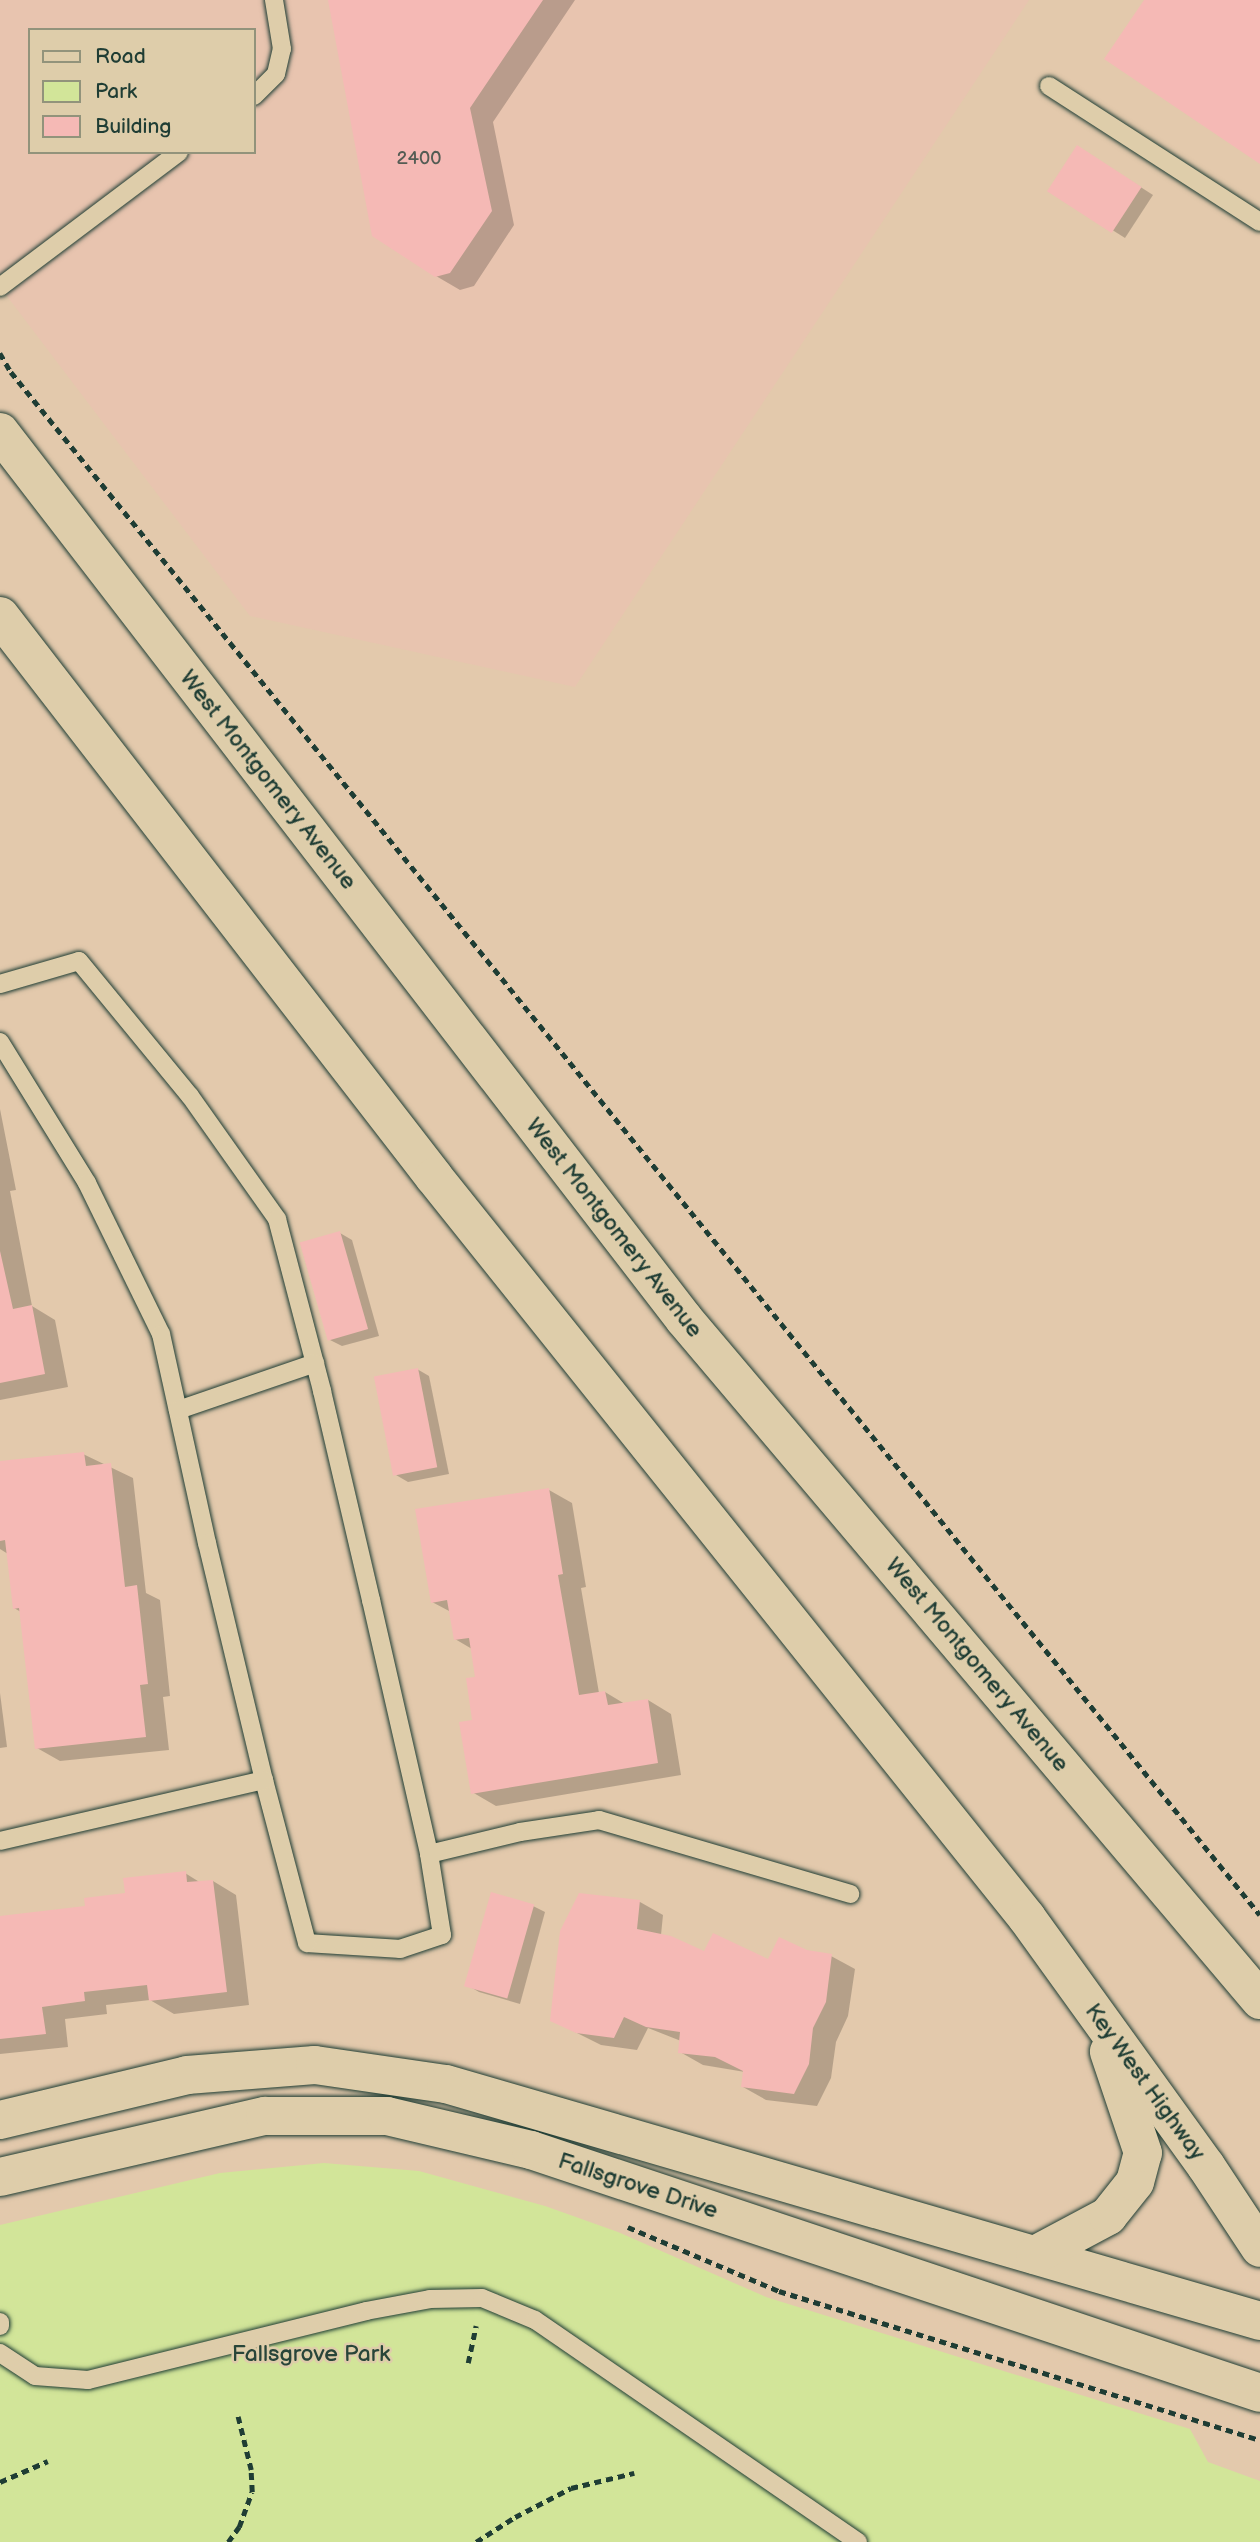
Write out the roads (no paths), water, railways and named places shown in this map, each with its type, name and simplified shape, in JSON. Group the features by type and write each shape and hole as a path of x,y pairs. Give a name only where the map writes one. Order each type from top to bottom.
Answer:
{"main road":[{"name":"West Montgomery Avenue","path":"0,432 684,1319 1259,1998"},
{"name":"Key West Highway","path":"0,616 434,1177 1027,1918 1260,2248"},
{"path":"1035,2255 1108,2216 1135,2182 1143,2153 1096,2014"},
{"name":"Fallsgrove Drive","path":"0,2120 187,2075 315,2065 446,2084 1260,2321"},
{"name":"Fallsgrove Drive","path":"0,2176 265,2116 387,2116 531,2150 1260,2393"}],"lane":[{"path":"256,94 276,74 282,49 274,0"},
{"path":"1049,86 1260,222"},
{"path":"0,287 176,154"},
{"path":"0,984 79,961 190,1096 277,1219 315,1363 429,1854 442,1936 400,1949 307,1943 264,1780 161,1334 87,1183 0,1042"},
{"path":"178,1410 315,1363"},
{"path":"0,1841 264,1780"},
{"path":"429,1854 520,1832 598,1820 850,1894"},
{"path":"0,2353 35,2376 88,2380 366,2311 430,2300 482,2298 535,2320 858,2542"}],"park label":[{"name":"Fallsgrove Park","path":"311,2354"}]}
